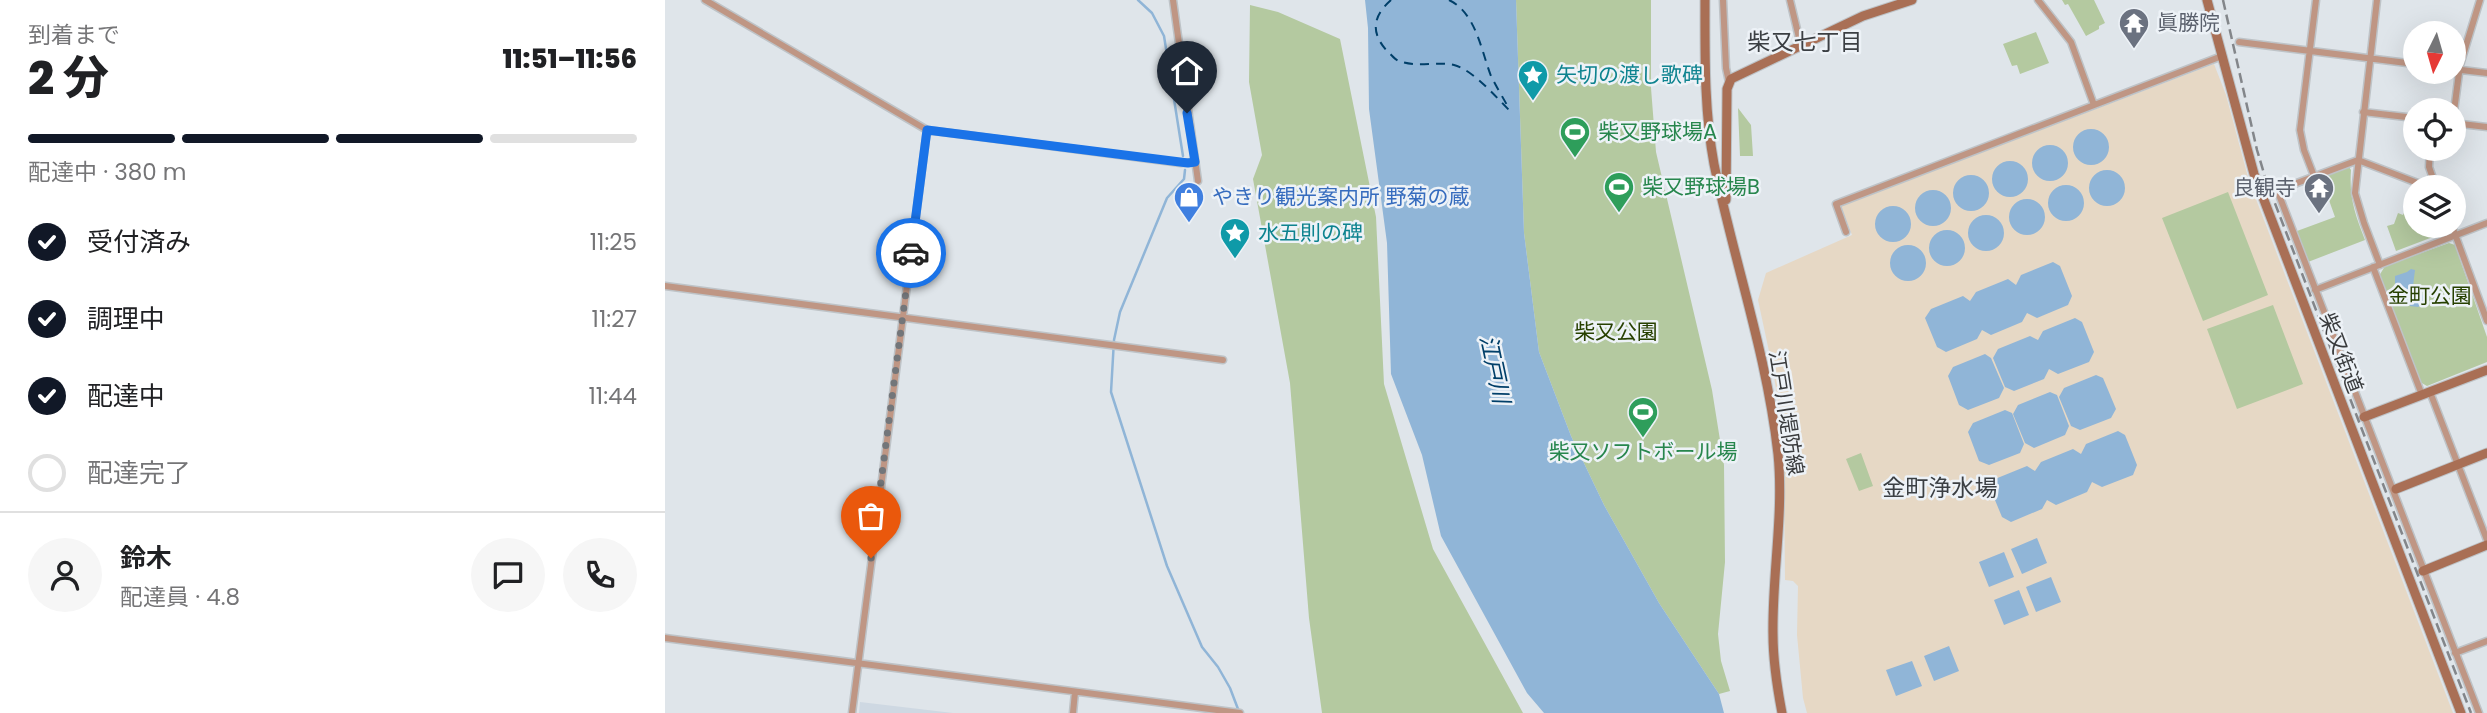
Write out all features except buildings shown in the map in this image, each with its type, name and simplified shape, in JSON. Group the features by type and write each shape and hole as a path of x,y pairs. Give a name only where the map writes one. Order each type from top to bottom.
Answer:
{"main road":[{"name":"江戸川堤防線","path":"1705,0 1705,72 1709,132 1765,375 1778,454 1780,504 1773,634 1782,713"},
{"path":"1729,82 1734,77 1863,16 1912,0"},
{"name":"柴又街道","path":"2207,0 2250,163 2461,713"},
{"name":"江戸川堤防線","path":"1725,205 1729,82"},
{"path":"2364,417 2487,370"},
{"path":"2394,489 2487,453"},
{"path":"2423,571 2487,543"}],"street":[{"path":"705,0 927,130 1181,163 1195,162"},
{"path":"1173,0 1198,181"},
{"path":"1723,0 1729,82"},
{"path":"1790,0 1801,46"},
{"path":"2038,0 2071,42 2094,105"},
{"path":"2314,176 2300,130 2316,0"},
{"path":"2377,0 2355,182 2357,204 2376,266 2487,543"},
{"path":"2466,41 2480,0"},
{"path":"2239,43 2403,63"},
{"path":"1846,232 1836,204 2222,56"},
{"path":"2466,71 2487,73"},
{"path":"2363,112 2403,117"},
{"path":"2466,123 2487,127"},
{"path":"852,713 927,130"},
{"path":"2403,177 2358,160 2281,189 2279,195 2479,713"},
{"path":"2466,232 2487,223"},
{"path":"2315,290 2450,238"},
{"path":"2456,238 2487,321"},
{"path":"665,286 1223,360"},
{"path":"665,638 1240,713"},
{"path":"2455,653 2487,641"},
{"path":"1073,713 1076,692"}],"shaded area":[{"name":"金町浄水場","path":"2214,64 2226,95 2249,181 2453,713 1807,713 1797,635 1798,586 1793,581 1785,580 1786,452 1758,300 1766,273 1852,235 1841,206"},
{"path":"860,702 953,713 859,713"}],"green space":[{"name":"柴又公園","path":"1516,0 1651,0 1651,88 1656,152 1712,390 1724,465 1725,562 1718,634 1721,661 1730,691 1719,694 1659,603 1604,505 1571,436 1539,352 1524,233"},
{"path":"2062,0 2094,0 2105,23 2086,36 2068,4 2065,5"},
{"path":"1250,5 1278,12 1340,39 1376,217 1384,384 1433,549 1523,713 1322,713 1309,618 1290,383 1253,179 1262,155 1249,82"},
{"path":"2036,32 2049,63 2020,74 2017,65 2012,66 2003,44"},
{"path":"1738,108 1751,125 1753,156 1740,156"},
{"path":"2349,167 2353,206 2365,240 2308,262 2297,231 2335,217 2325,189 2331,187 2327,175"},
{"path":"2228,192 2268,295 2203,321 2162,218"},
{"path":"2398,213 2403,215 2403,238 2430,238 2396,251 2387,226 2394,224"},
{"name":"金町公園","path":"2449,243 2455,245 2487,337 2487,362 2427,386 2420,382 2379,276 2385,266"},
{"path":"2273,305 2303,384 2237,409 2207,329"},
{"path":"1861,453 1873,486 1859,491 1846,459"}],"water":[{"name":"江戸川","path":"1365,0 1516,0 1524,233 1539,352 1571,436 1604,505 1659,603 1719,694 1724,713 1544,713 1527,693 1441,536 1422,455 1391,374 1387,243 1369,109"},
{"path":"2091,129 2103,135 2109,147 2103,159 2091,165 2079,159 2073,147 2079,135"},
{"path":"2050,145 2062,151 2068,163 2062,175 2050,181 2038,175 2032,163 2038,151"},
{"path":"2010,161 2022,167 2028,179 2022,191 2010,197 1998,191 1992,179 1998,167"},
{"path":"2107,170 2119,176 2125,188 2119,200 2107,206 2095,200 2089,188 2095,176"},
{"path":"1971,175 1983,181 1989,193 1983,205 1971,211 1959,205 1953,193 1959,181"},
{"path":"2066,185 2078,191 2084,203 2078,215 2066,221 2054,215 2048,203 2054,191"},
{"path":"1933,190 1945,196 1951,208 1945,220 1933,226 1921,220 1915,208 1921,196"},
{"path":"2027,199 2039,205 2045,217 2039,229 2027,235 2015,229 2009,217 2015,205"},
{"path":"1893,206 1905,212 1911,224 1905,236 1893,242 1881,236 1875,224 1881,212"},
{"path":"1986,215 1998,221 2004,233 1998,245 1986,251 1974,245 1968,233 1974,221"},
{"path":"1947,230 1959,236 1965,248 1959,260 1947,266 1935,260 1929,248 1935,236"},
{"path":"1908,245 1920,251 1926,263 1920,275 1908,281 1896,275 1890,263 1896,251"},
{"path":"2053,262 2060,266 2072,296 2068,305 2037,318 2027,313 2022,322 1991,335 1982,330 1977,339 1946,352 1937,347 1925,318 1931,309 1963,296 1970,301 1976,292 2008,279 2016,285 2021,275"},
{"path":"2411,269 2415,270 2413,286 2421,290 2425,303 2418,307 2410,306 2404,294 2395,289 2395,276"},
{"path":"2075,318 2082,322 2094,352 2089,362 2058,374 2049,369 2044,379 2014,391 2005,387 1993,358 1998,349 2030,336 2038,340 2043,331"},
{"path":"1985,354 1991,358 2004,388 1999,398 1968,410 1959,405 1948,376 1953,367"},
{"path":"2096,375 2103,378 2116,409 2111,418 2080,430 2071,426 2059,397 2064,388"},
{"path":"2050,392 2057,395 2069,426 2065,435 2034,448 2025,443 2013,414 2018,405"},
{"path":"2005,410 2012,413 2024,444 2020,453 1989,465 1979,461 1968,432 1973,423"},
{"path":"2118,431 2125,435 2137,465 2133,475 2102,487 2092,482 2087,492 2056,505 2047,500 2042,509 2011,522 2002,517 1990,488 1995,479 2027,466 2035,471 2041,462 2073,449 2081,454 2086,444"},
{"path":"2037,538 2047,563 2022,574 2011,549"},
{"path":"2004,552 2014,577 1989,587 1979,562"},
{"path":"2051,577 2061,602 2036,612 2026,587"},
{"path":"2019,590 2029,615 2004,625 1994,600"},
{"path":"1949,646 1959,671 1934,681 1924,656"},
{"path":"1912,661 1922,686 1896,696 1886,670"}],"waterway":[{"path":"1138,0 1152,13 1164,36 1183,156"},
{"path":"1185,170 1184,179 1167,198 1120,312 1114,340 1111,392 1167,566 1202,647 1218,667 1238,709"}],"ferry route":[{"path":"1391,0 1380,12 1376,24 1378,37 1387,51 1397,60 1406,63 1448,64 1461,68 1483,84 1509,110"},
{"path":"1449,0 1458,6 1472,23 1491,76 1507,105"}],"railway":[{"path":"2223,0 2266,180 2471,713"}],"way so far":[{"path":"871,558 911,253"}],"place":[{"name":"眞勝院","path":"2134,50"},
{"name":"矢切の渡し歌碑","path":"1533,102"},
{"name":"柴又野球場A","path":"1575,159"},
{"name":"柴又野球場B","path":"1619,214"},
{"name":"良観寺","path":"2319,215"},
{"name":"やきり観光案内所 野菊の蔵","path":"1189,224"},
{"name":"水五則の碑","path":"1235,260"},
{"name":"柴又ソフトボール場","path":"1643,439"}],"district":[{"name":"柴又七丁目","path":"1805,42"},
{"name":"金町浄水場","path":"1940,488"}],"route":[{"path":"911,253 927,130 1188,163 1195,162 1187,113"}]}
